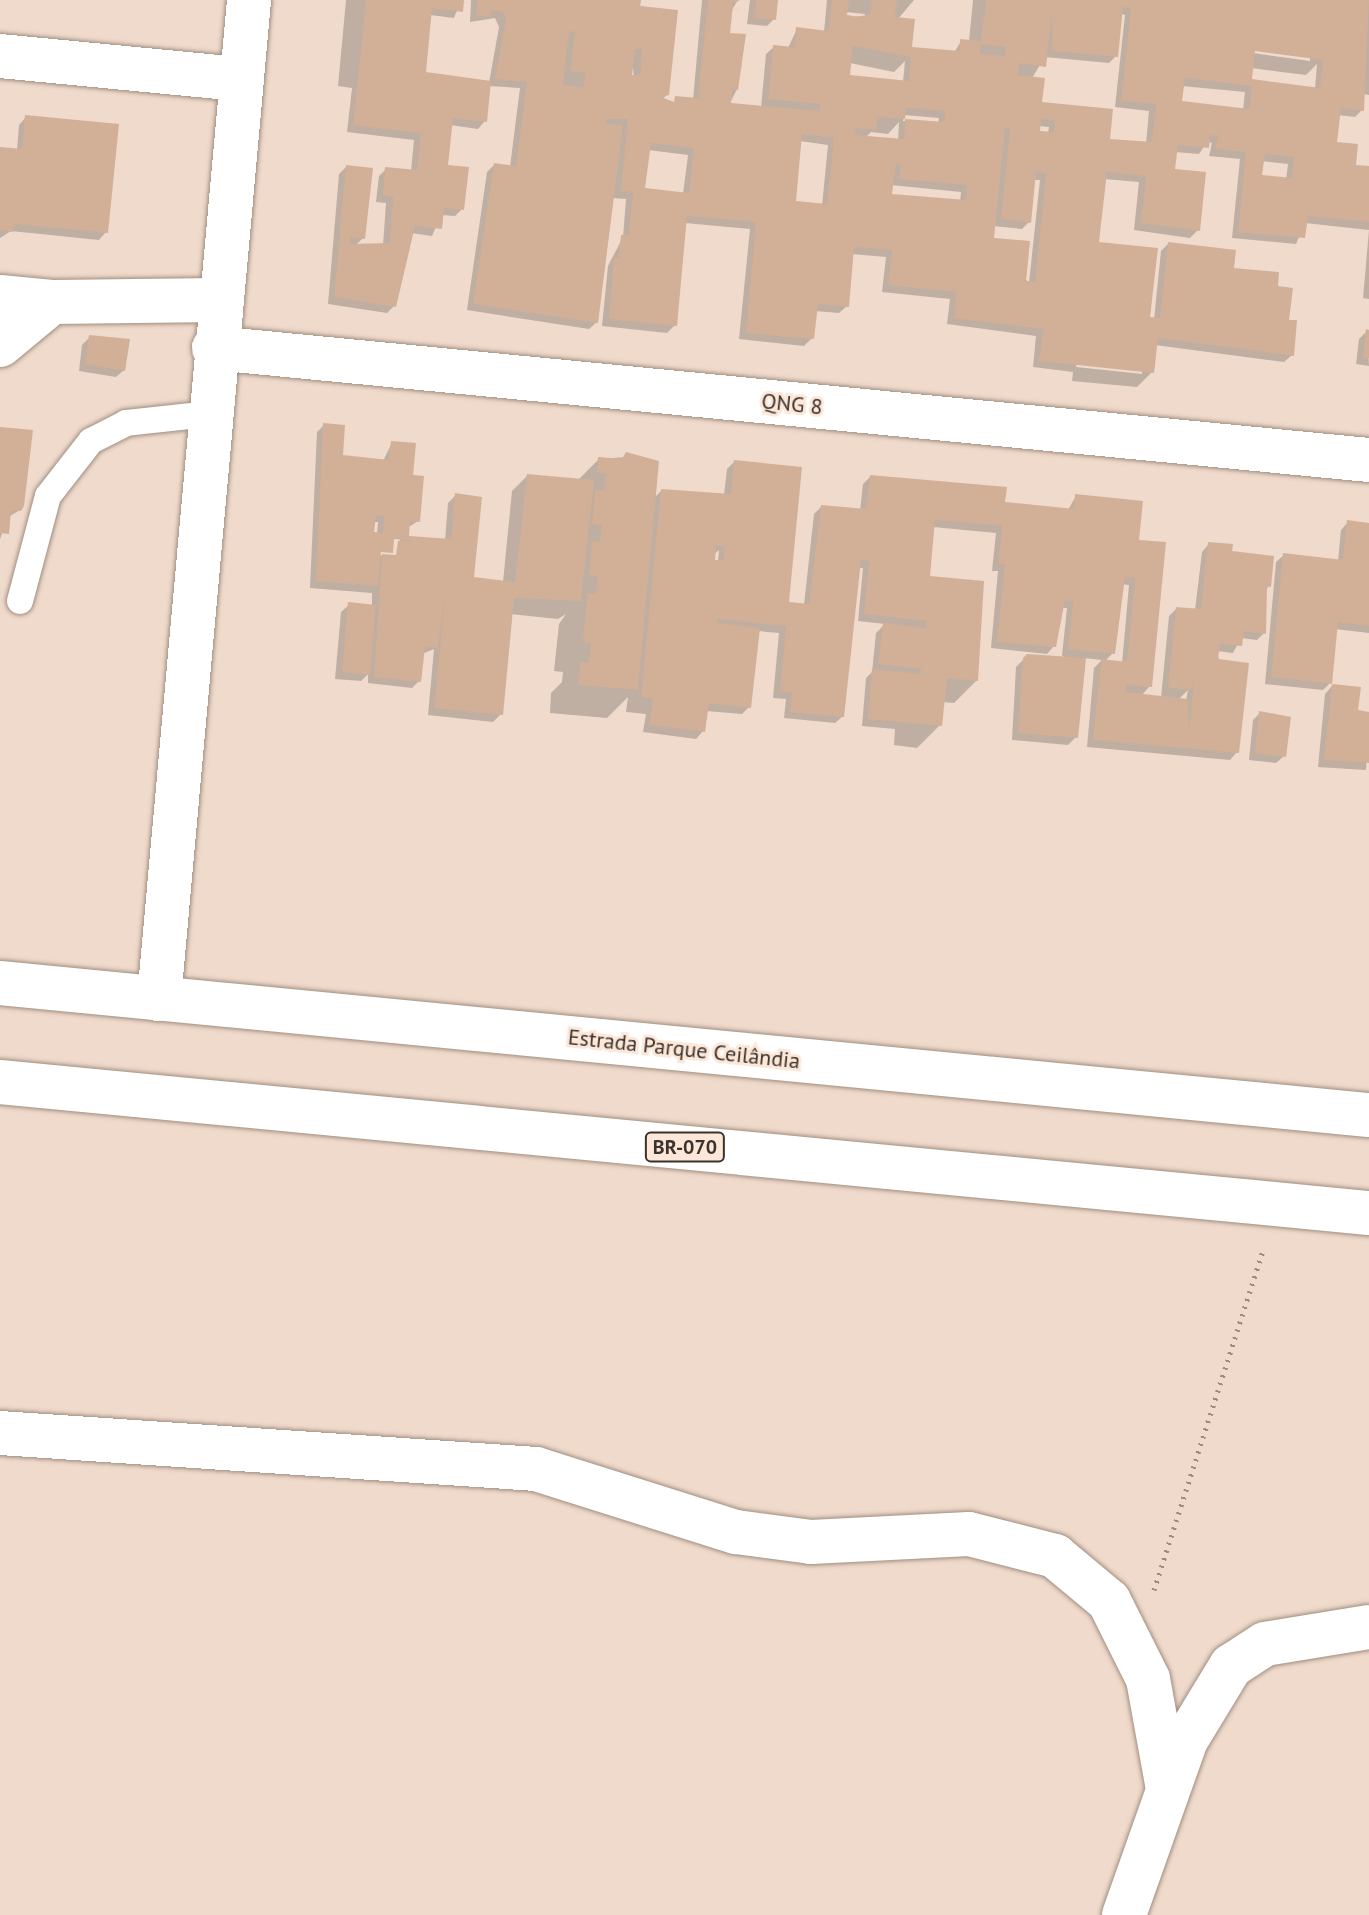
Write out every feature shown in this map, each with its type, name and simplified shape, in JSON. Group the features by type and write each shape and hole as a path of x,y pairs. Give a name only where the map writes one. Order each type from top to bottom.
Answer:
{"main road":[{"path":"159,999 214,348 249,0"},
{"path":"0,56 241,79"},
{"path":"0,297 52,302 219,300"},
{"path":"0,345 52,302"},
{"name":"QNG 8","path":"214,348 1369,460"},
{"name":"Estrada Parque Ceilândia","path":"0,983 1369,1115"},
{"name":"BR-070","path":"0,1082 1369,1213"},
{"path":"0,1433 536,1469 736,1532 811,1542 969,1534 1055,1556 1109,1601 1148,1679 1168,1789"},
{"path":"1124,1915 1186,1740 1231,1666 1265,1644 1369,1627"}],"lane":[{"path":"20,601 48,496 91,441 126,423 209,414"}],"path":[{"path":"1153,1594 1279,1203"}],"building":[{"path":"366,0 464,0 463,12 432,8 426,72 491,81 487,122 453,118 448,165 469,167 464,210 444,208 442,229 415,226 396,307 334,297 346,165 373,168 365,239 350,237 350,244 390,243 393,197 383,195 385,167 417,170 421,133 353,125"},
{"path":"478,0 641,0 640,6 678,10 669,95 661,97 674,102 675,96 698,98 708,0 740,0 733,4 730,33 746,34 738,90 732,89 731,103 819,111 820,104 768,99 773,45 794,47 796,27 828,31 832,0 849,0 847,15 858,17 870,14 872,0 897,0 895,17 915,19 912,47 960,51 960,39 981,41 986,0 1369,0 1364,111 1341,108 1337,142 1358,144 1356,165 1369,166 1369,222 1308,216 1305,238 1238,232 1246,152 1215,149 1218,136 1210,135 1209,148 1178,145 1175,169 1206,172 1200,231 1141,223 1146,176 1107,172 1099,242 1158,248 1150,317 1160,318 1168,242 1236,250 1234,268 1279,272 1278,286 1293,288 1289,320 1297,320 1294,356 1158,338 1154,373 1039,361 1043,329 954,318 956,292 888,285 892,250 854,247 849,307 818,304 814,339 746,333 756,222 687,216 677,326 609,319 614,257 619,258 621,235 629,235 633,192 621,191 628,119 606,119 606,124 623,125 598,323 473,304 494,163 516,166 527,82 495,79 506,19 502,11 491,10 490,17 476,15","holes":["1123,7 1131,8 1121,101 1156,104 1152,142 1110,139 1113,109 1042,102 1045,78 1018,75 1019,63 1046,67 1052,13 1052,51 1118,57","569,31 575,32 570,71 585,73 584,87 563,85","981,44 1006,47 1005,56 980,54","853,46 911,57 909,81 850,75","635,49 642,49 640,75 632,75","1255,51 1323,60 1320,88 1252,79","1185,78 1252,86 1249,109 1182,101","906,108 945,111 944,122 905,119","877,117 905,119 904,139 855,135 856,128 876,130","1041,119 1055,120 1054,132 1040,131","1005,128 1010,128 1001,219 1031,223 1036,172 1046,174 1035,282 1026,281 1030,241 994,238","802,134 834,138 827,204 796,201","651,143 694,148 689,193 645,188","1265,154 1294,157 1292,178 1262,175","896,163 901,164 899,179 967,185 966,200 892,194"]},
{"path":"756,0 778,0 776,20 754,18"},
{"path":"25,115 119,124 108,233 14,224 13,232 0,230 0,147 22,149"},
{"path":"1366,329 1369,330 1369,358 1363,358"},
{"path":"89,335 130,339 125,371 85,364"},
{"path":"323,423 345,425 343,455 389,460 391,441 416,443 413,475 424,476 420,522 410,521 409,536 451,539 455,493 482,497 474,577 515,582 527,474 594,480 581,601 514,598 503,715 434,708 445,597 438,648 425,647 421,682 374,677 382,554 396,555 398,541 417,541 394,539 393,553 381,552 378,586 316,581","holes":["376,515 384,516 383,533 374,532"]},
{"path":"0,427 33,430 24,506 21,511 11,510 9,534 0,533"},
{"path":"626,452 659,461 638,690 578,685 580,662 589,663 591,643 583,642 587,593 596,594 598,576 589,575 592,541 600,542 602,526 592,524 595,490 604,491 606,473 597,473 598,457 622,459"},
{"path":"734,460 802,467 789,602 809,604 821,505 866,509 870,475 1007,487 1005,502 1074,509 1075,494 1143,501 1139,540 1166,542 1152,687 1126,685 1125,692 1188,699 1189,733 1194,680 1190,690 1168,688 1176,607 1201,609 1208,542 1233,544 1232,551 1274,556 1271,587 1267,586 1266,634 1244,631 1242,646 1220,644 1218,659 1249,663 1239,753 1093,740 1101,659 1127,662 1135,578 1125,577 1115,654 1068,649 1073,602 1065,600 1056,647 997,642 1005,564 998,564 1002,526 935,520 930,576 984,581 978,681 947,678 942,726 868,719 872,669 921,674 921,669 878,664 883,623 925,628 926,621 864,614 869,561 861,560 844,717 790,712 792,693 780,691 786,626 718,619 717,623 760,628 751,708 709,703 705,732 649,725 653,699 641,696 661,489 731,494","holes":["716,546 725,547 723,560 715,560"]},
{"path":"1347,520 1369,523 1369,626 1338,622 1332,684 1271,677 1283,553 1343,560"},
{"path":"348,602 376,605 370,675 342,672"},
{"path":"1027,654 1086,658 1078,738 1018,733 1023,658"},
{"path":"1332,684 1361,687 1358,710 1369,712 1369,763 1324,760"},
{"path":"1259,711 1291,717 1286,757 1255,753"}]}
